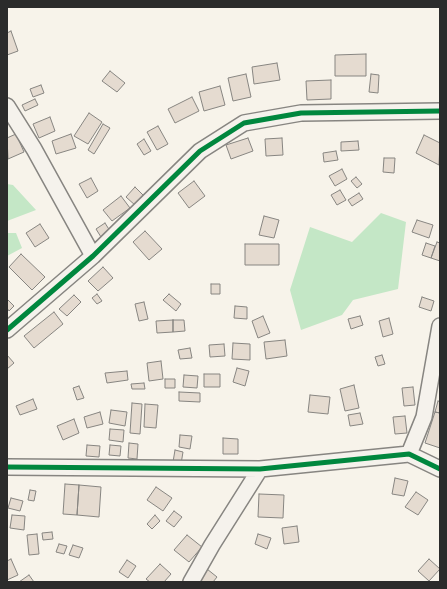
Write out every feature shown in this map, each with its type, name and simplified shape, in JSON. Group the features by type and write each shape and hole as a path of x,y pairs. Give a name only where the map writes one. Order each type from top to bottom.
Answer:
{"street":[{"path":"7,106 34,149 93,256"},
{"path":"7,330 93,256 200,150 244,124 301,113 440,110"},
{"path":"409,454 424,417 440,326"},
{"path":"7,467 260,469 409,454 440,468"},
{"path":"191,582 212,545 260,469"}],"green space":[{"path":"7,184 13,185 36,210 7,221"},
{"path":"381,213 406,222 398,289 353,300 342,315 301,330 290,290 310,227 352,242"},
{"path":"7,233 16,233 22,248 7,256"}],"building":[{"path":"11,31 18,51 7,55 7,33"},
{"path":"366,54 366,76 335,76 335,55"},
{"path":"277,63 280,80 254,84 252,67"},
{"path":"110,71 125,83 117,92 102,81"},
{"path":"246,74 251,97 233,101 228,78"},
{"path":"371,74 379,75 378,93 369,92"},
{"path":"331,80 331,99 307,100 306,81"},
{"path":"41,85 44,93 33,97 30,89"},
{"path":"220,86 225,105 204,111 199,92"},
{"path":"192,97 199,111 175,123 168,109"},
{"path":"35,99 38,105 25,111 22,105"},
{"path":"89,113 102,122 88,144 74,136"},
{"path":"50,117 55,131 39,138 33,124"},
{"path":"103,124 110,128 94,154 88,150"},
{"path":"158,126 168,144 157,150 147,132"},
{"path":"16,134 24,152 8,159 7,138"},
{"path":"71,134 76,148 56,154 52,141"},
{"path":"424,135 440,143 439,165 416,153"},
{"path":"248,138 253,151 231,159 226,145"},
{"path":"282,138 283,155 266,156 265,139"},
{"path":"144,139 151,151 144,155 137,144"},
{"path":"358,141 359,150 341,151 341,142"},
{"path":"336,151 338,160 324,162 323,153"},
{"path":"384,158 395,158 394,173 383,172"},
{"path":"342,169 347,179 335,186 329,176"},
{"path":"356,177 362,184 357,188 351,181"},
{"path":"91,178 98,191 87,198 79,184"},
{"path":"194,181 205,196 189,208 178,193"},
{"path":"135,187 145,197 136,206 126,197"},
{"path":"340,190 346,200 337,205 331,195"},
{"path":"359,193 363,199 352,206 348,200"},
{"path":"121,196 130,208 112,221 103,210"},
{"path":"264,216 279,220 274,238 259,235"},
{"path":"417,220 433,225 429,238 412,232"},
{"path":"105,223 110,231 101,237 96,229"},
{"path":"40,224 49,238 35,247 26,233"},
{"path":"145,231 162,249 149,260 133,242"},
{"path":"437,242 440,243 440,261 431,258"},
{"path":"426,243 435,246 431,258 422,255"},
{"path":"245,244 279,244 279,265 245,265"},
{"path":"21,254 45,277 32,290 9,267"},
{"path":"103,267 113,278 98,291 88,281"},
{"path":"211,284 220,284 220,294 211,294"},
{"path":"97,294 102,301 97,304 92,298"},
{"path":"169,294 181,304 176,311 163,300"},
{"path":"74,295 81,302 67,316 59,309"},
{"path":"422,297 434,301 431,311 419,307"},
{"path":"7,299 14,306 9,311 7,308"},
{"path":"144,302 148,319 139,321 135,304"},
{"path":"235,306 247,307 247,319 234,318"},
{"path":"54,312 63,324 34,348 24,336"},
{"path":"263,316 270,333 258,338 252,321"},
{"path":"360,316 363,325 351,329 348,319"},
{"path":"389,318 393,334 383,337 379,321"},
{"path":"173,320 184,320 185,331 173,332"},
{"path":"173,320 173,332 157,333 156,321"},
{"path":"285,340 287,356 266,359 264,342"},
{"path":"233,343 250,344 250,360 232,359"},
{"path":"224,344 225,356 210,357 209,345"},
{"path":"190,348 192,358 180,359 178,350"},
{"path":"7,355 14,363 7,369"},
{"path":"382,355 385,364 378,366 375,357"},
{"path":"161,361 163,379 149,381 147,363"},
{"path":"237,368 249,371 245,386 233,382"},
{"path":"127,371 128,380 107,383 105,373"},
{"path":"204,374 220,374 220,387 204,387"},
{"path":"184,375 198,376 197,388 183,387"},
{"path":"165,379 175,379 175,388 165,388"},
{"path":"144,383 145,389 132,389 131,384"},
{"path":"354,385 359,408 345,411 340,389"},
{"path":"79,386 84,398 77,400 73,388"},
{"path":"413,387 415,405 404,406 402,388"},
{"path":"179,392 200,393 200,402 179,401"},
{"path":"310,395 330,397 328,414 308,412"},
{"path":"33,399 37,409 20,415 16,406"},
{"path":"438,401 440,402 440,413 435,412"},
{"path":"132,403 142,404 140,434 130,433"},
{"path":"145,404 158,405 156,428 144,427"},
{"path":"111,410 127,412 125,426 109,423"},
{"path":"100,412 103,424 87,428 84,417"},
{"path":"435,412 440,413 440,448 425,443"},
{"path":"360,413 363,424 350,426 348,415"},
{"path":"405,416 407,433 395,434 393,417"},
{"path":"74,419 79,433 63,440 57,426"},
{"path":"110,429 124,430 123,442 109,440"},
{"path":"180,435 192,436 190,449 179,447"},
{"path":"223,438 238,439 238,454 223,454"},
{"path":"129,443 138,444 137,459 128,458"},
{"path":"87,445 100,446 99,457 86,456"},
{"path":"110,445 121,446 120,456 109,455"},
{"path":"175,450 183,452 181,464 173,462"},
{"path":"395,478 408,481 404,496 392,494"},
{"path":"65,484 79,485 77,515 63,514"},
{"path":"79,485 101,487 99,517 77,515"},
{"path":"156,487 172,498 163,511 147,500"},
{"path":"30,490 36,491 34,501 28,500"},
{"path":"416,492 428,500 418,515 405,507"},
{"path":"259,494 284,495 283,518 258,517"},
{"path":"11,498 23,501 20,511 8,508"},
{"path":"174,511 182,517 174,527 166,521"},
{"path":"12,515 25,516 24,530 10,528"},
{"path":"155,515 160,521 152,529 147,524"},
{"path":"297,526 299,542 284,544 282,528"},
{"path":"52,532 53,539 43,540 42,533"},
{"path":"37,534 39,554 29,555 27,535"},
{"path":"258,534 271,538 267,549 255,544"},
{"path":"187,535 202,547 189,562 174,550"},
{"path":"59,544 67,546 64,554 56,552"},
{"path":"73,545 83,548 79,558 69,555"},
{"path":"11,559 18,575 7,580 7,561"},
{"path":"429,559 440,569 429,581 418,571"},
{"path":"127,560 136,566 128,578 119,572"},
{"path":"160,564 171,574 164,582 150,582 146,579"},
{"path":"207,569 217,577 213,582 198,582"},
{"path":"29,575 34,582 19,582"}],"cycle path":[{"path":"7,330 93,256 200,151 244,123 301,113 440,111"},
{"path":"7,467 260,469 409,454 440,469"}]}
